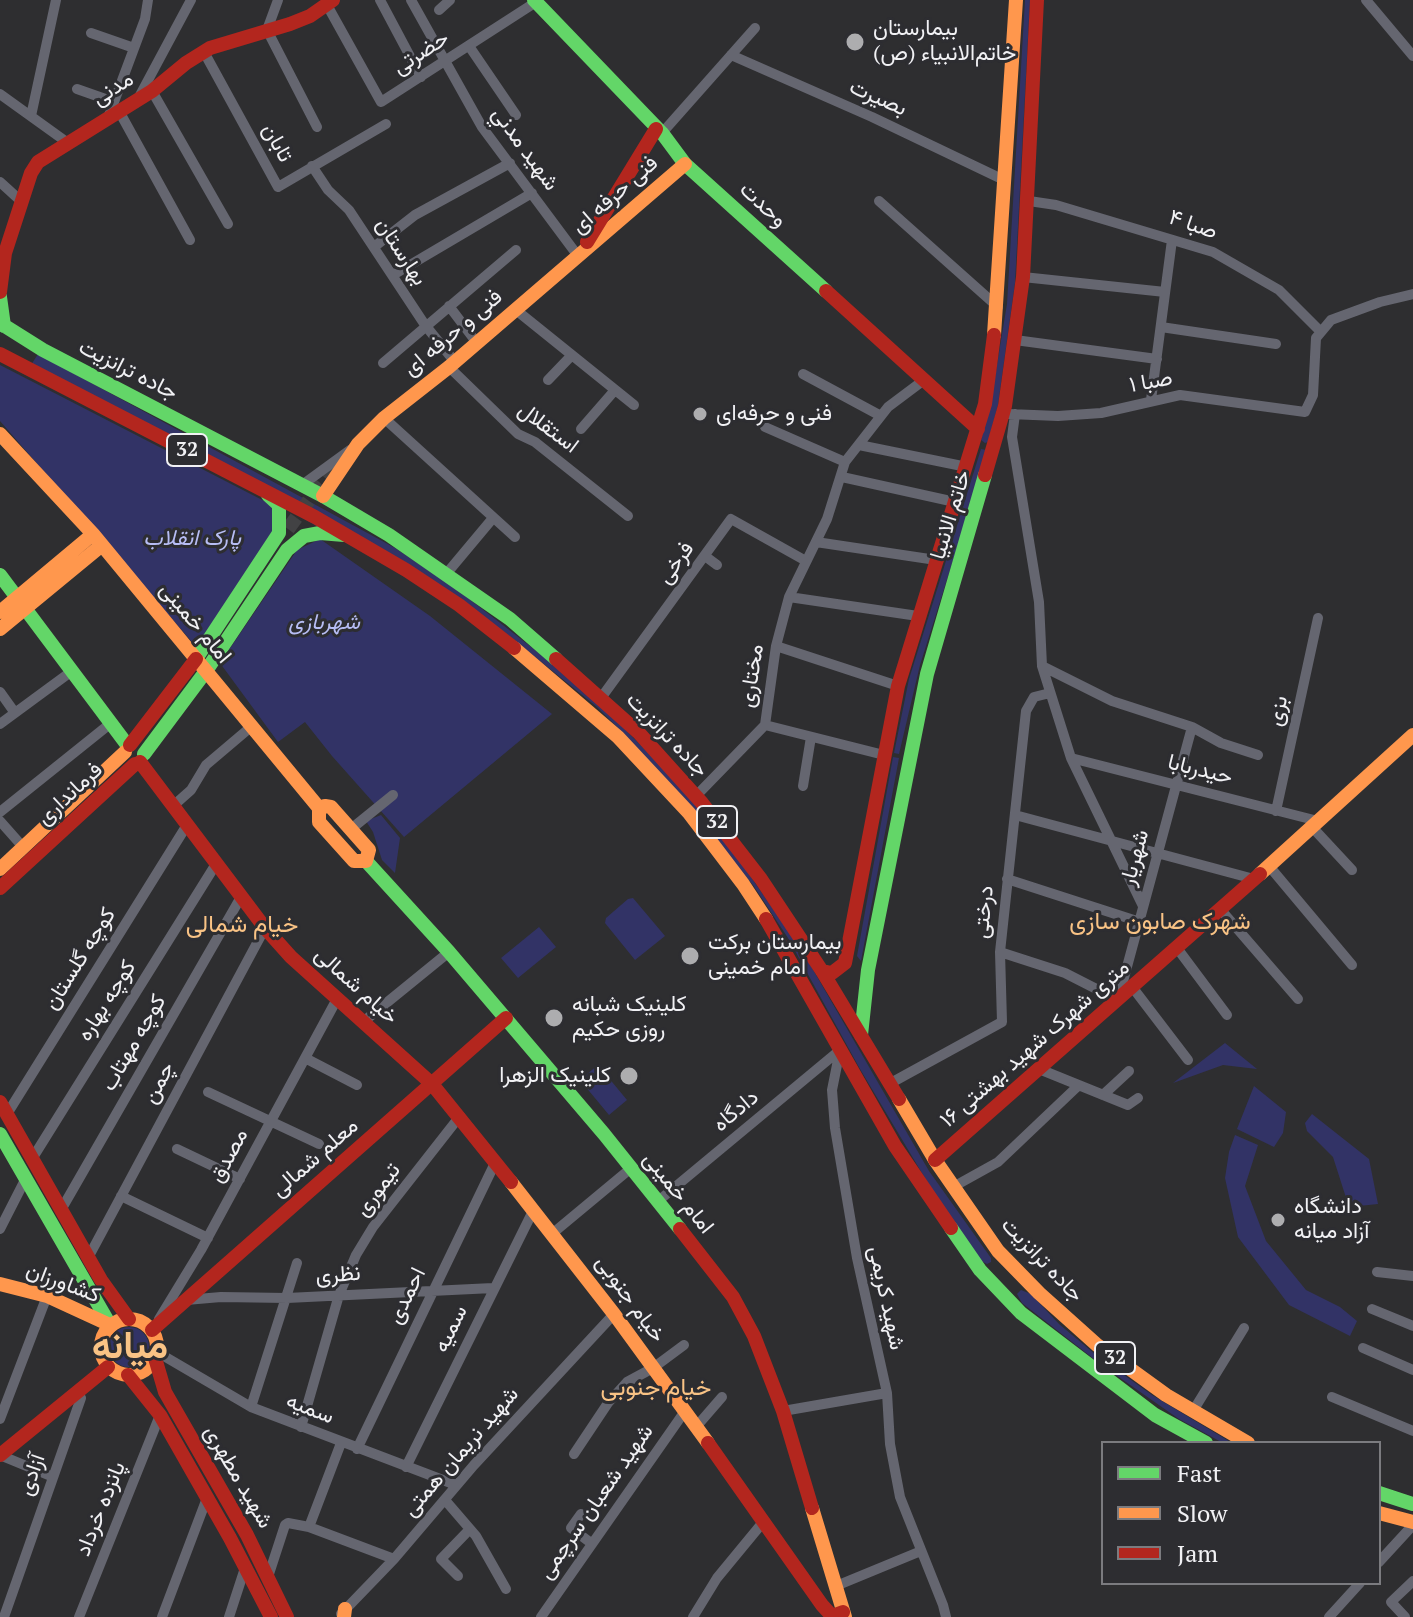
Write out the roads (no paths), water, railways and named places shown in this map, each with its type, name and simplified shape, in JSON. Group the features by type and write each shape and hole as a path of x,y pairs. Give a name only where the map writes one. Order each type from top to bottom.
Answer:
{"main road":[{"name":"خاتم الانبیا","path":"845,963 898,686 985,404 998,307 1016,0"},
{"name":"خاتم الانبیا","path":"861,1035 868,970 927,674 969,530 1009,414 1029,201 1037,0"},
{"name":"وحدت","path":"535,1 659,131 685,164 978,429"},
{"name":"مدنی","path":"2,324 0,294 5,253 38,162 114,110 152,91 204,52 290,24 330,3"},
{"name":"فنی حرفه ای","path":"578,256 659,131"},
{"name":"فنی حرفه ای","path":"578,256 685,164"},
{"name":"فنی و حرفه ای","path":"358,444 384,418 452,365 578,256"},
{"name":"جاده ترانزیت","path":"2,324 36,346 323,496 389,535 510,619 601,698 639,733 696,796 761,879 822,971 935,1160 998,1251 1097,1345 1166,1395 1245,1441"},
{"path":"994,337 999,331 1006,330 1015,340"},
{"path":"23,368 36,346"},
{"name":"جاده ترانزیت","path":"0,354 349,536 459,605 540,668 625,743 689,813 743,884 775,933 895,1146 980,1270 1021,1313 1080,1360 1155,1415 1202,1441"},
{"name":"امام خمینی","path":"0,434 97,540 319,808"},
{"path":"323,496 358,444"},
{"path":"201,665 279,533 279,505 261,488"},
{"path":"948,524 951,538 960,538 969,530"},
{"path":"201,665 288,529"},
{"path":"201,665 295,542 304,536 320,533 349,536"},
{"path":"0,629 22,603 97,540"},
{"path":"0,575 128,748"},
{"path":"0,612 22,603"},
{"name":"فرمانداری","path":"9,867 89,796 201,665"},
{"name":"فرمانداری","path":"0,888 9,867 23,847 140,760 201,665"},
{"name":"۱۶ متری شهرک شهيد بهشتی","path":"935,1160 1221,910 1413,735"},
{"name":"خیام شمالی","path":"128,748 127,760 140,760 241,897 291,957 432,1084"},
{"path":"331,807 351,829 369,850 366,861 354,861 319,822 319,808 331,807"},
{"name":"امام خمینی","path":"366,861 506,1018 733,1297 754,1336 783,1411 842,1615"},
{"path":"822,971 832,973 845,963 868,970"},
{"name":"معلم شمالی","path":"152,1330 506,1018"},
{"name":"خیام جنوبی","path":"432,1084 553,1233 614,1314 828,1613 842,1615"},
{"path":"3,1108 110,1295 129,1319"},
{"path":"0,1134 110,1325"},
{"path":"980,1270 996,1267 998,1251"},
{"name":"کشاورزان","path":"0,1284 47,1296 110,1325"},
{"path":"1021,1313 1013,1297 1014,1290 1023,1287 1039,1293"},
{"path":"129,1319 142,1322 152,1330 156,1355 144,1371 128,1375 108,1367 100,1350 101,1341 110,1325 129,1319"},
{"name":"شهید مطهری","path":"156,1355 165,1392 247,1535 287,1617"},
{"path":"0,1455 108,1367"},
{"name":"شهید مطهری","path":"128,1375 160,1415 271,1617"},
{"path":"1381,1494 1413,1504"},
{"path":"1381,1514 1413,1523"}],"street":[{"path":"31,116 56,0"},
{"path":"114,110 145,19 148,0"},
{"path":"138,99 191,0"},
{"path":"278,0 267,30 317,127"},
{"path":"380,0 421,77"},
{"name":"شهيد مدني","path":"411,0 482,127 578,256"},
{"path":"439,10 450,0"},
{"path":"1366,0 1413,56"},
{"name":"حضرتی","path":"330,3 381,102 535,1"},
{"name":"فنی حرفه ای","path":"659,131 755,28"},
{"path":"91,33 134,48"},
{"path":"469,46 516,115"},
{"name":"تابان","path":"204,52 278,187 386,124"},
{"name":"بصيرت","path":"731,55 1006,181"},
{"path":"77,89 114,110 190,240"},
{"path":"152,91 228,224"},
{"path":"0,94 68,143"},
{"path":"374,247 415,215 510,163"},
{"name":"بهارستان","path":"312,166 328,190 349,210 452,365"},
{"path":"0,182 22,202"},
{"path":"393,275 532,193"},
{"path":"879,201 998,307"},
{"name":"صبا ۴","path":"1029,201 1145,229 1213,252 1279,290 1321,332"},
{"path":"1151,400 1172,240"},
{"path":"383,363 516,250"},
{"path":"1023,277 1165,292"},
{"path":"1321,332 1331,320 1413,294"},
{"path":"449,306 477,343"},
{"path":"516,310 634,405"},
{"path":"1161,327 1276,344"},
{"name":"صبا ۱","path":"1009,414 1058,416 1101,413 1180,395 1305,412 1313,395 1313,360 1316,338 1321,332"},
{"path":"1015,340 1157,359"},
{"path":"548,380 572,355"},
{"name":"استقلال","path":"452,365 518,434 535,442 628,516"},
{"path":"803,374 881,416"},
{"name":"مختاری","path":"696,796 765,725 776,646 789,597 816,542 845,462 888,407 924,380"},
{"path":"581,429 615,390"},
{"path":"1009,414 1039,602 1042,666 1071,758 1143,906"},
{"path":"384,418 515,537"},
{"path":"765,427 845,462"},
{"path":"302,485 358,444"},
{"path":"859,445 967,467"},
{"path":"842,477 955,502"},
{"path":"447,573 493,518"},
{"name":"فرخی","path":"601,698 731,519 806,561"},
{"path":"816,542 936,560"},
{"path":"705,556 717,565"},
{"path":"789,597 918,616"},
{"name":"بزی","path":"1276,811 1318,618"},
{"path":"776,646 898,686"},
{"path":"1042,666 1112,701 1192,727 1221,743 1258,755"},
{"path":"0,724 72,671"},
{"path":"0,692 15,713"},
{"name":"درختی","path":"889,1084 1002,1022 1000,952 1026,711 1034,697 1050,693"},
{"path":"0,812 111,723"},
{"path":"765,725 884,755"},
{"path":"173,806 191,790 206,765 252,726"},
{"name":"شهریار","path":"1118,1000 1192,727"},
{"path":"803,786 811,737"},
{"name":"حیدربابا","path":"1071,758 1315,824"},
{"path":"351,829 393,795"},
{"path":"1015,815 1254,879"},
{"path":"0,821 23,847"},
{"path":"1315,824 1352,870"},
{"name":"کوچه گلستان","path":"3,1108 187,825"},
{"name":"کوچه بهاره","path":"32,1159 216,864"},
{"path":"1269,866 1352,965"},
{"path":"1007,879 1140,922"},
{"name":"کوچه مهتاب","path":"61,1210 241,897"},
{"path":"1221,910 1298,999"},
{"name":"چمن","path":"88,1258 265,928"},
{"path":"1177,948 1227,1015"},
{"path":"363,1022 449,952"},
{"path":"1000,952 1065,973 1118,1000"},
{"path":"1133,988 1188,1060"},
{"name":"مصدق","path":"152,1330 208,1238 337,999"},
{"name":"دادگاه","path":"657,1202 840,1050"},
{"name":"شهید کریمی","path":"840,1050 832,1090 835,1128 861,1281 887,1393 890,1444 900,1497 946,1617"},
{"path":"305,1058 357,1085"},
{"path":"1039,1069 1128,1105 1138,1098"},
{"path":"1103,1095 1129,1071"},
{"path":"953,1187 998,1162 1079,1085"},
{"path":"208,1092 319,1144"},
{"name":"تیموری","path":"301,1427 339,1295 356,1255 373,1227 460,1116"},
{"path":"177,1149 240,1179"},
{"name":"احمدی","path":"357,1449 496,1161"},
{"path":"553,1233 630,1169"},
{"path":"0,1229 26,1178"},
{"path":"121,1196 208,1238"},
{"name":"سميه","path":"406,1467 534,1209"},
{"path":"251,1407 297,1263"},
{"path":"1377,1272 1413,1276"},
{"name":"نظری","path":"186,1300 493,1288"},
{"path":"0,1419 47,1296"},
{"path":"1372,1309 1413,1326"},
{"name":"شهید نریمان همتی","path":"343,1614 456,1485 614,1314"},
{"path":"1193,1411 1244,1328"},
{"path":"574,1454 627,1382 653,1368 684,1345"},
{"path":"1363,1348 1413,1370"},
{"name":"سمیه","path":"156,1355 251,1407 456,1485"},
{"name":"آزادی","path":"4,1617 81,1398 77,1392"},
{"path":"783,1411 887,1393"},
{"path":"696,1427 722,1397"},
{"path":"1332,1397 1413,1431"},
{"name":"شهید شعبان سرچمی","path":"541,1617 685,1411"},
{"name":"پانزده خرداد","path":"79,1617 160,1415"},
{"path":"309,1527 341,1443"},
{"path":"0,1455 53,1477"},
{"path":"162,1617 207,1498"},
{"path":"445,1500 470,1529 506,1589"},
{"path":"581,1514 571,1528 591,1543"},
{"path":"693,1617 717,1578 764,1521"},
{"path":"268,1577 285,1525 292,1522 394,1559"},
{"path":"1381,1560 1413,1523"},
{"path":"458,1576 441,1559 470,1529"},
{"path":"836,1586 921,1551"},
{"path":"229,1617 245,1568"},
{"path":"1405,1617 1391,1602 1413,1581"},
{"path":"1329,1617 1358,1585"}],"tunnel":[{"path":"288,529 337,467"}],"place":[{"name":"بیمارستان خاتم‌الانبیاء (ص)","path":"855,42"},
{"name":"فنی و حرفه‌ای","path":"700,414"},
{"name":"بیمارستان برکت امام خمینی","path":"690,956"},
{"name":"کلینیک شبانه روزی حکیم","path":"554,1018"},
{"name":"کلینیک الزهرا","path":"629,1076"},
{"name":"دانشگاه آزاد میانه","path":"1278,1220"}],"district":[{"name":"شهرک صابون سازی","path":"1160,922"},
{"name":"خیام شمالی","path":"242,925"},
{"name":"میانه","path":"130,1347"},
{"name":"خیام جنوبی","path":"656,1388"}],"park label":[{"name":"پارک انقلاب","path":"192,539"},
{"name":"شهربازی","path":"324,623"}]}
